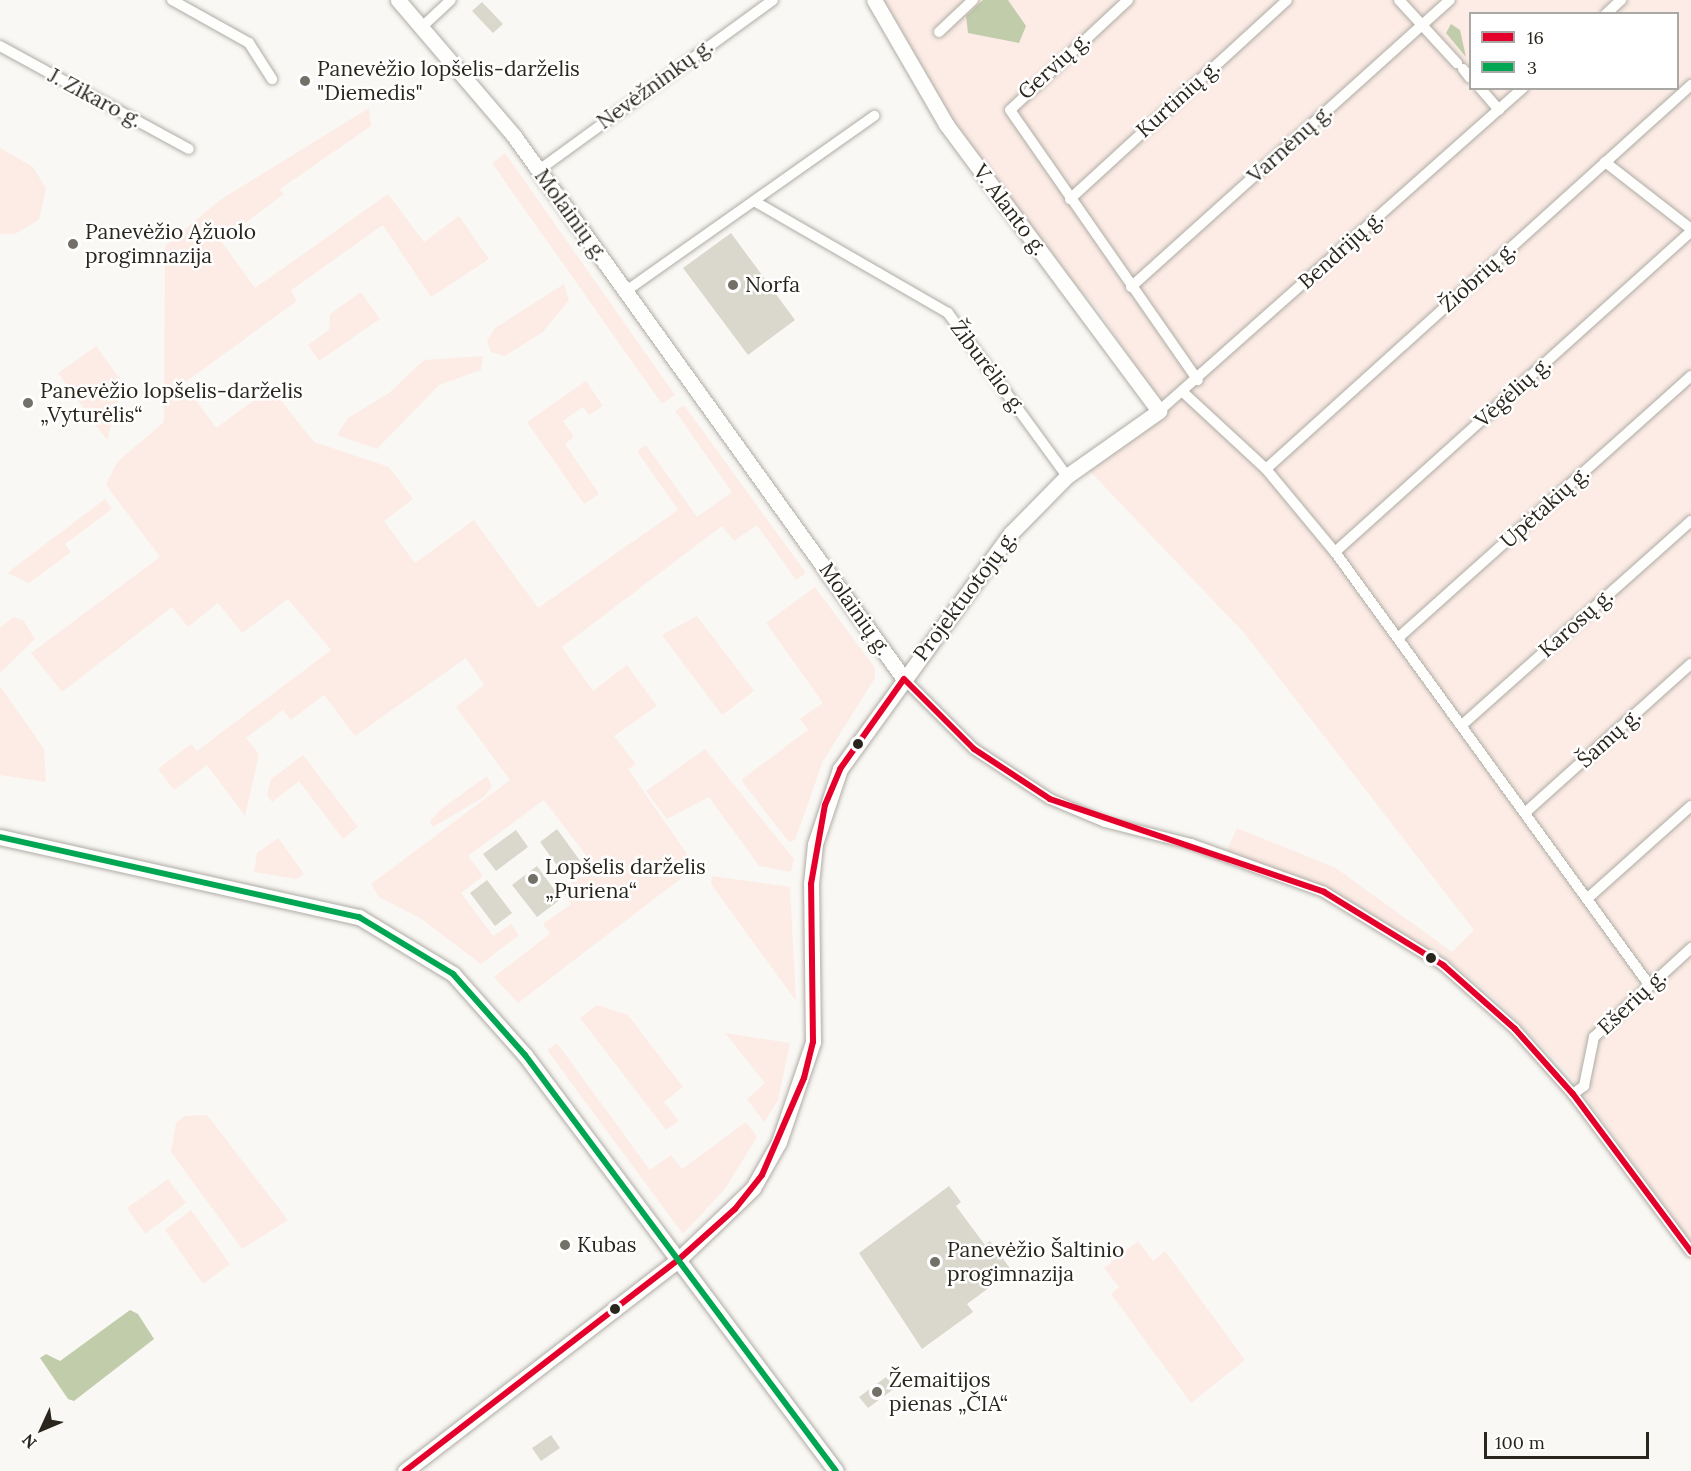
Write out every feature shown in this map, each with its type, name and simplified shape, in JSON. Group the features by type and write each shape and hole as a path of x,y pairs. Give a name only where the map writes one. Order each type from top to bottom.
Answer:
{"main road":[{"name":"Molainių g.","path":"398,0 423,26 539,170 904,679"},
{"name":"V. Alanto g.","path":"874,0 946,124 1159,411"},
{"name":"Projektuotojų g.","path":"405,1471 678,1260 753,1188 804,1078 816,1011 811,912 815,844 840,769 1011,533 1067,476 1159,411"},
{"path":"0,837 359,917 437,961 498,1021 836,1471"}],"street":[{"path":"172,0 249,43 272,78"},
{"path":"423,26 451,0"},
{"name":"Nevėžninkų g.","path":"539,170 773,0"},
{"path":"939,32 974,0"},
{"name":"Gervių g.","path":"1070,199 1010,111 1128,0"},
{"name":"Kurtinių g.","path":"1070,199 1287,0"},
{"path":"1399,0 1463,70"},
{"name":"Varnėnų g.","path":"1131,287 1450,0"},
{"path":"1608,12 1621,0"},
{"name":"J. Zikaro g.","path":"0,46 189,149"},
{"name":"Žiobrių g.","path":"1266,469 1691,85"},
{"path":"1482,90 1499,110"},
{"name":"Bendrijų g.","path":"1159,411 1184,393 1521,90"},
{"path":"626,291 874,116"},
{"path":"1605,162 1691,230"},
{"path":"1070,199 1198,380"},
{"name":"Žiburėlio g.","path":"754,201 859,259 959,323 1067,476"},
{"name":"Vėgėlių g.","path":"1335,552 1691,230"},
{"name":"Upėtakių g.","path":"1398,638 1691,376"},
{"path":"1184,393 1266,469 1335,552 1527,811 1650,986"},
{"name":"Karosų g.","path":"1462,725 1691,521"},
{"name":"Šamų g.","path":"1527,811 1691,664"},
{"name":"Molainių g.","path":"904,679 974,748 1050,799 1105,822 1191,844 1299,882 1386,929 1489,1004 1573,1094 1691,1252"},
{"path":"1588,898 1691,806"},
{"name":"Ešerių g.","path":"1573,1094 1584,1086 1594,1037 1691,948"}],"shaded area":[{"path":"882,0 1691,0 1691,1242 1568,1073 1495,999 1448,960 1434,952 1429,956 1324,892 1225,855 1237,828 1336,868 1452,952 1474,930 1245,634 1083,464 1168,404 1152,391 1097,308 1074,284 949,115"},
{"path":"983,0 1008,0 1026,26 1019,43 968,33 966,16"},
{"path":"1451,24 1460,30 1466,57 1446,33"},
{"path":"369,108 371,126 280,189 284,194 221,241 255,288 388,194 424,242 459,216 489,259 431,297 383,225 291,290 297,301 184,383 216,428 271,388 314,442 389,467 413,499 384,521 415,563 474,520 538,608 678,510 637,451 646,445 697,517 732,492 675,411 684,405 806,573 796,580 757,525 734,541 722,526 562,647 593,691 627,665 657,706 614,736 636,764 628,769 696,867 518,1003 494,977 550,934 543,924 571,904 562,891 594,866 544,800 468,856 483,876 461,893 493,936 511,924 519,935 481,964 420,918 379,897 371,884 510,780 456,707 484,685 466,658 355,736 324,695 291,720 283,710 246,738 259,754 245,816 207,765 174,790 158,769 191,744 197,751 331,650 288,599 242,633 218,603 188,627 172,607 62,692 31,653 160,557 106,485 117,462 164,422 165,246 220,200"},
{"path":"0,148 33,167 46,188 39,220 15,234 0,234"},
{"path":"505,153 675,395 662,404 492,163"},
{"path":"564,284 569,300 543,332 505,356 491,352 487,341 495,328"},
{"path":"361,292 380,319 319,361 308,345 329,330 330,314"},
{"path":"96,346 123,383 107,440 58,373"},
{"path":"483,356 481,370 439,385 377,449 337,435 348,418 389,393 424,360"},
{"path":"586,381 603,406 589,415 583,407 563,421 574,437 565,444 599,494 584,504 527,422"},
{"path":"105,499 112,509 65,544 71,552 29,583 7,573"},
{"path":"815,587 875,668 875,678 823,761 795,840 789,842 741,780 808,730 800,719 823,703 766,623"},
{"path":"697,616 754,691 722,715 662,635"},
{"path":"13,617 23,620 35,639 0,673 0,628"},
{"path":"0,686 44,749 46,782 0,775"},
{"path":"705,749 794,859 791,872 759,866 709,797 667,819 646,791"},
{"path":"303,755 358,827 343,839 299,781 272,802 267,795 271,779"},
{"path":"487,776 492,786 484,797 433,827 430,821 441,809"},
{"path":"278,838 304,874 296,879 254,872 257,853"},
{"path":"712,876 790,887 796,1001 711,884"},
{"path":"597,1005 628,1015 683,1087 664,1102 679,1121 666,1130 580,1018"},
{"path":"725,1033 790,1043 778,1100 764,1122 747,1099 765,1083"},
{"path":"557,1043 650,1170 671,1155 682,1169 746,1122 757,1137 725,1189 683,1234 547,1050"},
{"path":"207,1115 288,1220 242,1249 171,1152 176,1123 184,1116"},
{"path":"168,1179 186,1203 145,1234 127,1208"},
{"path":"191,1210 230,1264 203,1284 165,1230"},
{"path":"1138,1241 1153,1261 1165,1251 1245,1360 1191,1403 1111,1294 1119,1287 1104,1268"},
{"path":"130,1310 138,1314 154,1339 74,1401 68,1399 40,1358 46,1354 60,1361"}],"building":[{"path":"482,2 503,24 493,33 472,11"},
{"name":"Norfa","path":"731,233 795,320 748,355 683,268"},
{"path":"557,829 581,862 564,875 540,842"},
{"path":"516,830 528,847 496,871 483,854"},
{"path":"537,866 561,899 537,917 512,885"},
{"path":"487,880 512,913 495,926 470,893"},
{"name":"Panevėžio Šaltinio progimnazija","path":"949,1186 961,1202 956,1206 985,1245 990,1241 1012,1271 967,1304 973,1312 922,1349 859,1253"},
{"name":"Žemaitijos pienas „ČIA“","path":"886,1377 895,1388 868,1408 859,1397"},
{"path":"551,1435 560,1448 541,1461 532,1448"}],"transit line":[{"name":"16","path":"405,1471 678,1260 735,1209 762,1175 804,1078 813,1042 811,884 825,805 840,769 904,679 974,749 1050,799 1324,892 1443,965 1515,1029 1573,1094 1691,1252"},
{"name":"3","path":"0,837 359,917 453,974 525,1055 836,1471"}],"place":[{"name":"Panevėžio lopšelis-darželis \"Diemedis\"","path":"305,81"},
{"name":"Panevėžio Ąžuolo progimnazija","path":"73,244"},
{"name":"Norfa","path":"733,285"},
{"name":"Panevėžio lopšelis-darželis „Vyturėlis“","path":"28,403"},
{"name":"Lopšelis darželis „Puriena“","path":"533,879"},
{"name":"Kubas","path":"565,1245"},
{"name":"Panevėžio Šaltinio progimnazija","path":"935,1262"},
{"name":"Žemaitijos pienas „ČIA“","path":"877,1392"}]}
